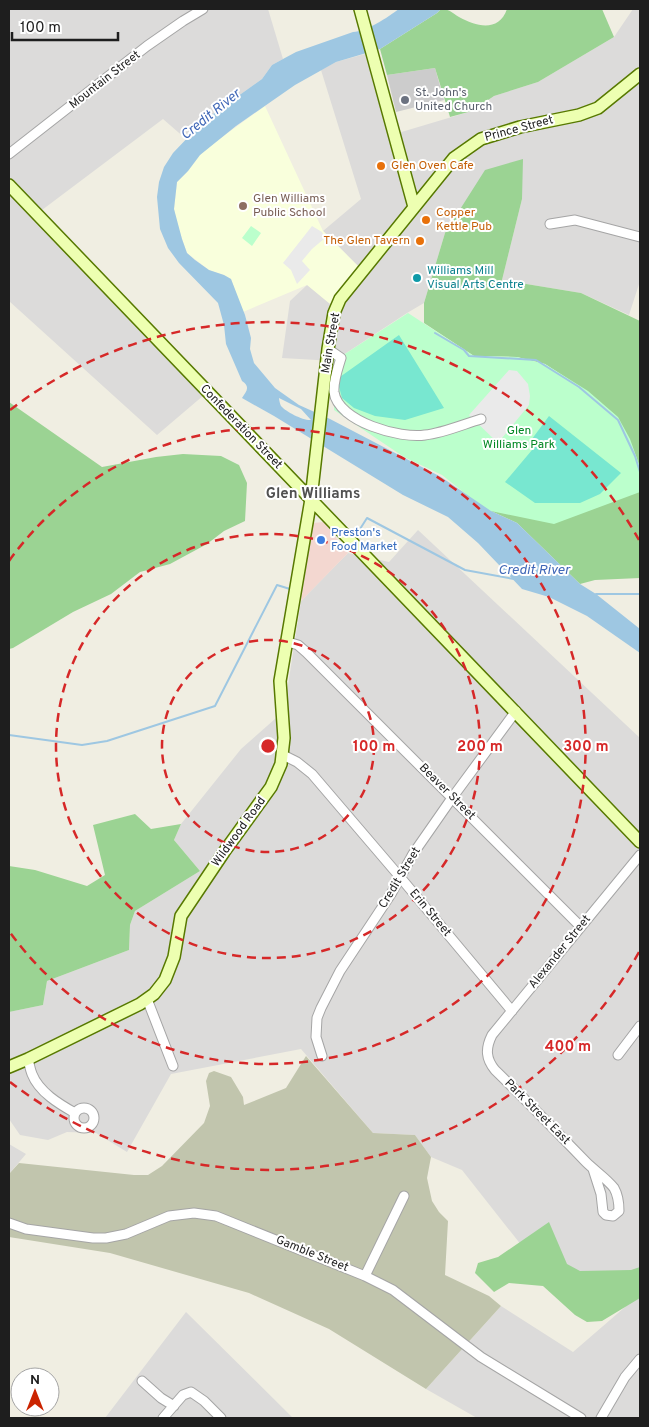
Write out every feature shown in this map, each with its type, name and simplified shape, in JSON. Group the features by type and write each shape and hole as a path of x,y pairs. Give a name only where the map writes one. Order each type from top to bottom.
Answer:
{"street":[{"name":"Mountain Street","path":"9,154 147,46 203,9"},
{"path":"360,9 414,206"},
{"name":"Prince Street","path":"414,206 454,158 480,139 520,127 578,115 598,108 640,74"},
{"name":"Confederation Street","path":"9,185 640,842"},
{"name":"Main Street","path":"311,499 328,349 334,313 340,300 414,206"},
{"path":"550,224 575,220 640,237"},
{"path":"328,349 341,358 335,378 334,393 340,406 346,412 368,425 408,436 426,435 481,419"},
{"path":"290,477 301,477 308,474 317,450"},
{"name":"Wildwood Road","path":"9,1067 140,1004 154,994 165,980 174,957 181,916 271,787 283,756 284,738 280,681 311,499"},
{"name":"Beaver Street","path":"288,642 298,645 306,652 581,926"},
{"name":"Credit Street","path":"322,1056 316,1037 317,1018 320,1008 340,971 452,798 516,712"},
{"name":"Erin Street","path":"283,756 297,762 312,774 512,1011"},
{"name":"Alexander Street","path":"487,1052 487,1046 492,1036 640,855"},
{"path":"146,999 173,1066"},
{"path":"618,1055 640,1026"},
{"name":"Park Street East","path":"487,1052 488,1061 495,1070 615,1190 619,1211 613,1216 606,1215 603,1212 601,1194 593,1169"},
{"path":"28,1059 32,1075 40,1086 57,1102 75,1113"},
{"path":"365,1276 404,1196"},
{"name":"Gamble Street","path":"9,1223 26,1229 80,1237 106,1238 126,1234 168,1216 194,1213 216,1216 365,1276 392,1290 481,1357 581,1418"},
{"path":"601,1418 625,1377 639,1361"},
{"path":"142,1381 161,1398 174,1406"},
{"path":"163,1418 183,1395 192,1392 221,1418"}],"shaded area":[{"path":"9,9 268,9 283,59 272,65 262,79 199,124 186,139 163,119 38,213 204,395 157,435 9,301"},
{"path":"633,9 640,9 640,281 629,315 581,293 502,280 522,199 445,233 424,303 334,361 282,358 290,301 307,285 358,266 323,231 361,199 321,70 336,62 365,54 388,136 472,111 494,96 538,82 614,37"},
{"path":"435,68 444,100 396,112 387,75"},
{"name":"Glen Williams Public School","path":"265,106 323,231 358,266 330,304 307,285 243,312 231,279 209,270 187,253 178,227 174,209 177,182 200,155"},
{"path":"312,226 322,232 325,238 302,261 310,270 297,284 291,270 283,263"},
{"path":"399,335 444,408 405,420 375,416 354,408 342,398 337,379"},
{"path":"509,370 517,371 528,384 529,405 498,443 469,415"},
{"path":"549,416 621,473 600,494 580,503 535,503 505,482 532,450 529,443"},
{"path":"324,522 348,553 301,601 313,523"},
{"path":"418,530 640,738 640,1279 555,1288 462,1170 431,1157 415,1135 373,1133 301,1049 171,1074 127,1152 96,1133 67,1132 48,1140 20,1135 9,1119 9,1012 43,1005 47,981 129,950 130,925 135,911 200,871 174,840 181,824 241,749 284,711 301,601 348,553 389,562"},
{"path":"306,1056 373,1133 415,1135 431,1157 427,1178 432,1201 448,1221 445,1275 489,1296 501,1306 426,1389 329,1329 249,1293 110,1253 9,1237 9,1174 19,1163 148,1175 162,1166 204,1123 210,1106 206,1081 209,1073 214,1071 231,1077 243,1097 244,1105 286,1088"},
{"path":"9,1144 26,1154 9,1174"},
{"path":"640,1298 640,1418 477,1418 426,1389 501,1306 573,1352 632,1301"},
{"path":"186,1312 293,1418 105,1418"}],"green space":[{"path":"441,9 449,10 473,23 487,25 499,21 507,9 602,9 614,37 538,82 494,96 472,111 450,117 435,68 387,75 380,49"},
{"path":"523,159 522,199 502,280 581,293 640,321 640,578 595,580 580,584 517,523 491,511 514,502 593,440 568,379 545,364 517,357 474,356 424,323 424,303 445,233 485,170"},
{"path":"251,226 261,233 252,246 242,238"},
{"name":"Glen Williams Park","path":"408,313 474,356 517,357 545,364 588,391 618,417 630,439 640,467 640,492 554,524 486,510 442,475 404,457 334,410 334,361"},
{"path":"9,402 102,467 183,454 221,456 239,465 247,483 245,521 224,531 207,544 170,564 140,572 111,594 73,612 9,649"},
{"path":"135,814 151,829 181,824 174,840 200,871 135,911 130,925 129,950 47,981 43,1005 9,1012 9,866 35,870 87,886 105,875 93,825"},
{"path":"549,1222 567,1264 580,1271 631,1270 640,1267 640,1298 602,1321 587,1322 575,1315 543,1286 509,1283 494,1292 475,1273 478,1263 498,1257"}],"water":[{"name":"Credit River","path":"399,9 441,9 380,49 336,62 295,85 236,126 200,155 177,182 174,209 187,253 209,270 231,279 245,315 251,338 250,349 254,363 275,388 299,405 330,419 441,477 491,511 517,523 580,584 596,594 640,629 640,653 587,616 549,597 522,589 478,543 448,517 403,495 242,398 247,387 242,381 226,344 224,325 218,303 179,263 168,248 160,229 157,197 164,167 173,153 199,124 262,79 272,65 296,52 364,30","holes":["279,398 301,409 311,420 300,418 287,411 281,406"]}],"waterway":[{"path":"435,333 464,350 469,356 536,360 579,387 618,420 635,456 640,472"},
{"path":"360,529 367,518 465,570 514,579"},
{"path":"9,735 82,745 107,741 215,706 277,585 290,589"},
{"path":"596,594 640,594"}],"place":[{"name":"St. John's United Church","path":"405,100"},
{"name":"Glen Oven Cafe","path":"381,166"},
{"name":"Glen Williams Public School","path":"243,206"},
{"name":"Copper Kettle Pub","path":"426,220"},
{"name":"The Glen Tavern","path":"420,241"},
{"name":"Williams Mill Visual Arts Centre","path":"417,278"},
{"name":"Preston's Food Market","path":"321,540"}],"district":[{"name":"Glen Williams","path":"313,494"}]}
